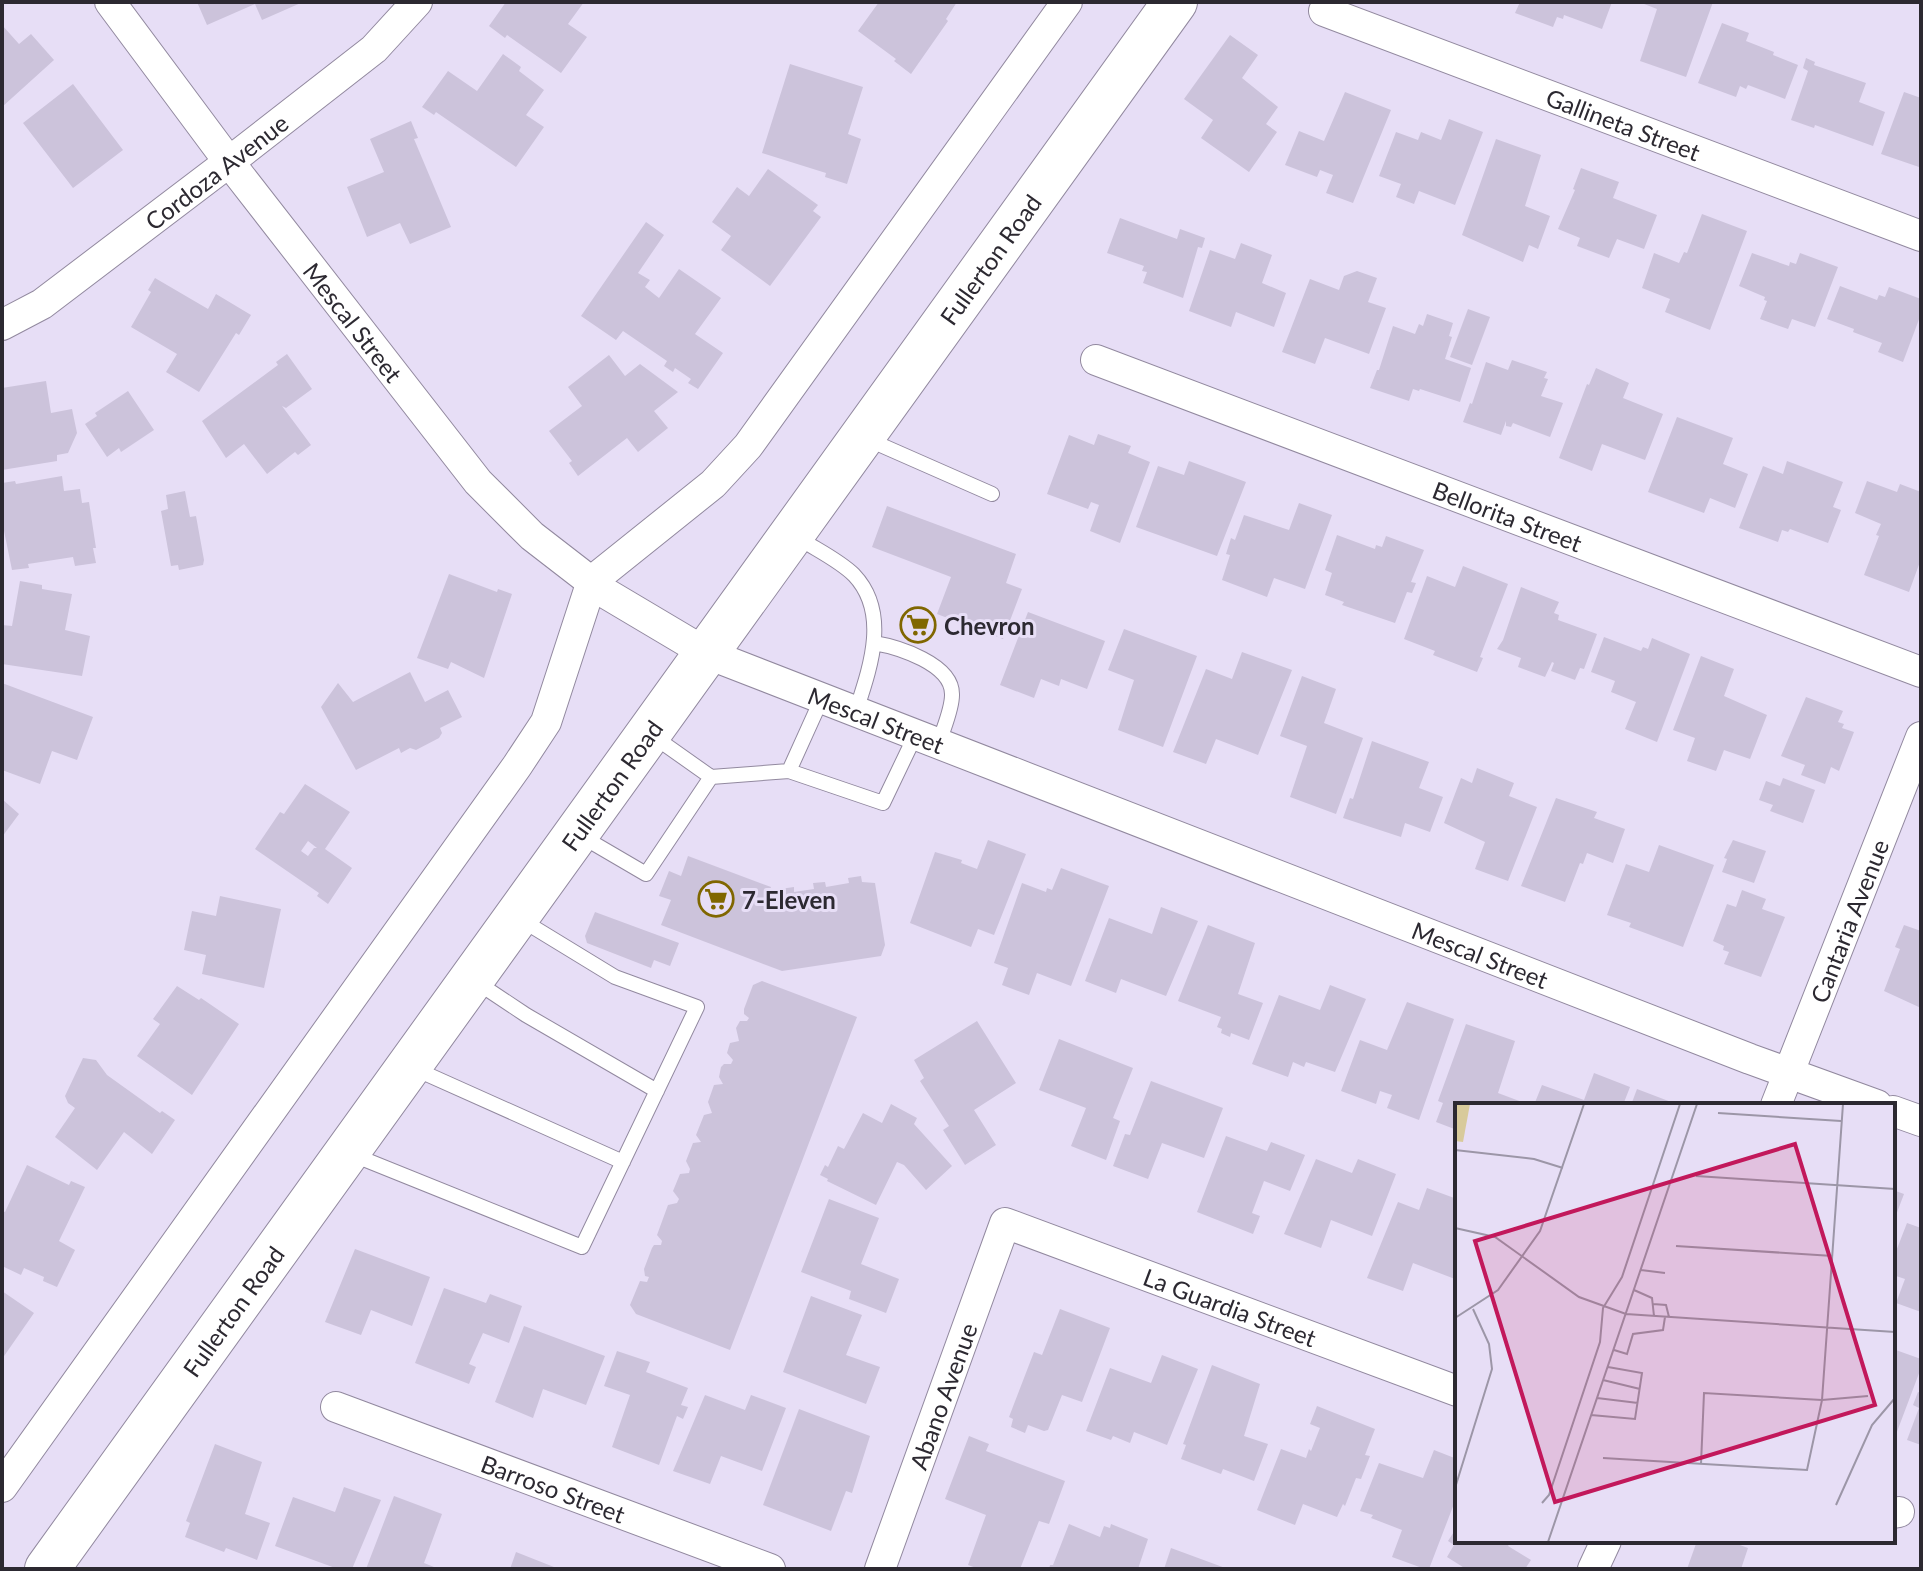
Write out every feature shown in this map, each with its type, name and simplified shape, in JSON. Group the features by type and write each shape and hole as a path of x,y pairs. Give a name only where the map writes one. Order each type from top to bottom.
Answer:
{"main road":[{"name":"Fullerton Road","path":"47,1569 1175,2"}],"street":[{"name":"Mescal Street","path":"110,2 229,162 478,482 532,536 607,594 708,654 1788,1074 1871,1103"},
{"name":"Cordoza Avenue","path":"2,325 42,304 229,162 374,49 417,2"},
{"path":"2,1487 546,722 592,581 713,484 748,446 1067,2"},
{"name":"Gallineta Street","path":"1324,11 1921,236"},
{"name":"Bellorita Street","path":"1096,360 1921,672"},
{"name":"Cantaria Avenue","path":"1777,1103 1921,737"},
{"path":"1895,1112 1921,1121"},
{"name":"La Guardia Street","path":"1005,1223 1455,1390"},
{"name":"Abano Avenue","path":"880,1569 1005,1223"},
{"name":"Barroso Street","path":"336,1407 770,1569"},
{"path":"1593,1569 1605,1543"}],"lane":[{"path":"863,437 992,494"},
{"path":"793,535 852,573 865,588 874,610 874,643 856,711"},
{"path":"650,734 711,777 789,771 883,803 953,698 944,674 898,647 874,643"},
{"path":"789,771 822,698"},
{"path":"577,833 646,874 711,777"},
{"path":"346,1152 582,1247 697,1007 615,977 516,916"},
{"path":"471,978 526,1015 657,1091"},
{"path":"409,1066 623,1162"}],"building":[{"path":"197,2 303,2 262,20 255,4 207,25"},
{"path":"506,2 584,2 568,24 587,37 561,73 489,26"},
{"path":"879,2 957,2 946,19 948,21 911,74 858,31"},
{"path":"1520,2 1612,2 1602,29 1564,15 1563,19 1557,17 1553,27 1515,13"},
{"path":"1639,2 1713,2 1686,77 1640,61 1657,9"},
{"path":"1722,23 1749,33 1746,41 1798,65 1785,99 1748,85 1746,89 1740,86 1736,97 1698,83"},
{"path":"2,25 19,44 31,34 54,60 2,107"},
{"path":"1230,35 1258,55 1242,78 1278,107 1266,124 1277,132 1249,172 1201,138 1213,120 1184,99"},
{"path":"503,54 544,90 526,115 544,127 516,167 436,112 434,115 422,107 448,71 477,91"},
{"path":"1806,58 1815,62 1814,65 1866,83 1859,102 1885,112 1873,146 1815,125 1814,128 1791,120 1808,71 1803,68"},
{"path":"790,64 863,87 848,134 861,139 847,184 825,177 826,173 762,153"},
{"path":"73,84 123,150 73,188 23,123"},
{"path":"1345,92 1391,110 1353,203 1326,193 1333,175 1320,170 1317,177 1285,165 1299,131 1324,141"},
{"path":"1904,92 1921,98 1919,167 1881,154"},
{"path":"1449,119 1483,132 1455,205 1419,191 1414,204 1396,197 1401,184 1379,176 1396,132 1418,140 1421,132 1441,140"},
{"path":"411,121 418,138 414,139 451,227 410,244 400,223 367,237 347,187 384,172 370,139"},
{"path":"1496,139 1541,155 1525,206 1550,216 1538,249 1529,245 1523,262 1462,235"},
{"path":"1581,168 1619,182 1613,198 1657,215 1644,249 1617,239 1609,258 1577,246 1580,238 1558,229"},
{"path":"768,169 818,205 813,211 821,217 770,286 721,250 731,236 712,222 737,187 749,196"},
{"path":"1702,214 1747,231 1710,330 1665,312 1670,299 1642,288 1654,253 1679,263 1684,252 1687,253"},
{"path":"1120,218 1177,239 1180,229 1205,238 1202,248 1198,247 1183,298 1143,283 1147,272 1142,271 1144,266 1107,253"},
{"path":"646,222 664,235 638,273 650,280 645,287 659,298 679,269 721,298 695,334 723,353 698,389 688,383 691,379 675,368 673,372 664,366 667,361 623,331 616,340 581,316"},
{"path":"1241,243 1272,255 1262,283 1286,293 1274,327 1236,312 1231,327 1189,311 1210,250 1235,259"},
{"path":"1752,253 1789,266 1790,262 1796,264 1800,253 1838,267 1815,327 1792,319 1788,329 1760,319 1767,301 1765,297 1739,286"},
{"path":"1357,271 1377,278 1368,302 1386,308 1369,354 1325,338 1315,364 1282,352 1310,279 1339,290 1344,276"},
{"path":"155,278 208,309 216,294 251,315 199,392 166,372 177,354 131,327 151,292 148,290"},
{"path":"1840,286 1877,300 1879,295 1885,297 1889,287 1921,299 1921,314 1903,362 1878,352 1882,343 1827,319"},
{"path":"1468,309 1490,317 1472,365 1450,357"},
{"path":"1427,314 1453,323 1445,359 1471,368 1460,402 1420,389 1413,389 1409,401 1370,388 1393,326 1415,334 1419,324 1423,326"},
{"path":"287,354 312,389 286,408 282,406 311,445 298,455 295,452 267,474 244,444 226,458 202,421 278,365 276,362"},
{"path":"609,355 625,376 640,364 678,392 654,411 668,428 638,452 627,438 578,476 569,463 572,461 549,431 582,406 568,387"},
{"path":"1512,360 1547,372 1544,378 1548,379 1541,396 1563,403 1550,437 1513,423 1511,427 1506,426 1506,421 1501,435 1463,422 1486,362 1508,370"},
{"path":"1596,368 1629,383 1623,398 1663,414 1645,460 1602,444 1592,471 1559,458"},
{"path":"46,381 51,413 72,409 77,433 68,453 57,455 57,461 2,470 2,388"},
{"path":"128,391 154,430 121,452 119,448 107,457 85,424 97,416 95,413"},
{"path":"1677,417 1733,438 1723,464 1748,474 1735,508 1710,498 1704,513 1648,492"},
{"path":"1098,434 1131,446 1128,453 1150,462 1120,543 1090,531 1099,505 1091,502 1088,509 1047,494 1069,435 1094,445"},
{"path":"1189,461 1246,482 1217,556 1136,527 1158,466 1184,475"},
{"path":"1787,461 1843,482 1833,507 1841,510 1828,543 1790,529 1788,532 1782,530 1778,542 1739,528 1763,466 1783,474"},
{"path":"62,476 64,491 80,489 82,503 89,502 96,563 75,566 73,557 28,564 29,568 12,570 2,521 2,483 15,481 16,484"},
{"path":"1867,481 1897,492 1900,484 1921,492 1921,559 1909,592 1864,575 1881,524 1855,513"},
{"path":"185,491 190,517 196,516 204,560 203,565 179,570 178,565 171,566 161,511 168,509 166,495"},
{"path":"1299,503 1332,515 1305,589 1274,578 1267,597 1222,580 1230,555 1226,554 1231,538 1235,540 1244,515 1289,530"},
{"path":"887,506 1016,554 1006,583 1022,589 1003,639 937,614 951,577 872,547"},
{"path":"1337,535 1375,549 1376,545 1382,547 1386,536 1424,550 1411,582 1416,583 1412,593 1407,592 1395,623 1342,605 1344,602 1325,595 1332,573 1325,570"},
{"path":"1463,566 1508,584 1477,672 1433,655 1435,651 1404,639 1427,576 1455,587"},
{"path":"449,574 497,592 498,589 512,594 484,678 451,662 448,669 417,658"},
{"path":"20,581 42,585 42,589 72,594 65,630 90,636 82,676 2,664 2,625 12,626"},
{"path":"1521,587 1559,602 1554,613 1559,615 1558,620 1597,634 1584,669 1580,668 1575,680 1551,671 1552,662 1545,677 1518,667 1521,658 1497,649"},
{"path":"1028,612 1105,641 1087,689 1061,679 1059,686 1041,679 1034,698 1000,685"},
{"path":"1124,629 1197,656 1163,747 1118,730 1134,680 1108,670"},
{"path":"1604,637 1641,651 1643,647 1648,649 1652,638 1690,654 1657,742 1625,729 1636,702 1611,692 1615,681 1591,672"},
{"path":"1242,652 1292,670 1258,755 1216,739 1206,764 1173,752 1206,669 1232,679"},
{"path":"1701,656 1734,669 1724,696 1767,715 1750,759 1724,750 1716,771 1687,761 1695,738 1673,730"},
{"path":"410,672 425,702 448,690 462,717 440,728 442,733 439,738 416,750 410,748 401,753 399,748 356,770 321,707 338,683 353,702"},
{"path":"1302,676 1336,689 1324,723 1363,738 1336,814 1290,797 1307,746 1280,736"},
{"path":"2,683 93,717 77,760 52,751 40,784 2,770"},
{"path":"1806,697 1843,711 1838,722 1844,724 1842,728 1854,732 1839,771 1831,767 1825,784 1801,775 1805,765 1781,756"},
{"path":"1372,741 1429,762 1419,788 1443,797 1430,832 1405,823 1401,837 1343,818 1350,798 1353,799"},
{"path":"1477,768 1514,783 1509,796 1537,807 1508,881 1475,869 1485,842 1444,823 1461,778 1472,783"},
{"path":"1783,778 1815,790 1803,823 1770,811 1773,805 1759,800 1766,781 1780,786"},
{"path":"305,784 350,812 325,849 352,868 328,904 317,896 319,893 255,849 280,812 284,814","holes":["308,841 317,848 308,856 301,851"]},
{"path":"1556,798 1597,812 1594,818 1625,829 1613,863 1587,853 1565,902 1521,886"},
{"path":"2,799 19,814 2,837"},
{"path":"988,840 1026,854 994,935 978,929 971,947 910,923 935,852 962,860 961,863 977,869"},
{"path":"1733,840 1766,851 1754,883 1722,872 1727,859 1724,858"},
{"path":"1659,845 1714,865 1683,947 1629,927 1631,923 1607,915 1626,864 1649,872"},
{"path":"688,856 771,887 768,895 771,896 781,894 780,889 794,887 794,892 814,889 813,883 825,882 826,887 849,883 848,878 861,876 862,882 875,883 885,945 881,956 782,971 661,925 671,900 659,896 669,871 681,876"},
{"path":"1061,868 1109,886 1071,986 1037,973 1029,995 1002,985 1008,968 994,963 1022,883 1046,892 1047,888 1052,890"},
{"path":"1742,890 1766,899 1762,909 1785,917 1761,977 1724,964 1729,952 1713,941 1727,904 1736,907"},
{"path":"220,896 281,909 264,988 202,974 206,955 184,950 192,911 216,916"},
{"path":"1161,907 1198,921 1166,996 1121,979 1116,993 1085,981 1109,918 1152,934"},
{"path":"595,912 679,943 670,966 654,960 651,968 587,943 585,936"},
{"path":"1208,925 1255,943 1238,994 1263,1003 1249,1040 1231,1033 1230,1037 1221,1033 1222,1029 1217,1027 1221,1017 1178,1001"},
{"path":"1904,925 1921,931 1921,1008 1884,991 1900,949 1895,947"},
{"path":"762,981 857,1017 730,1350 636,1314 630,1305 640,1281 647,1282 649,1277 645,1276 644,1269 654,1245 661,1245 662,1241 657,1235 668,1205 677,1203 679,1199 673,1191 680,1174 689,1173 686,1161 693,1143 701,1142 696,1135 704,1115 712,1113 708,1102 714,1085 723,1084 719,1077 721,1067 731,1064 733,1060 727,1053 730,1043 739,1041 736,1028 740,1021 749,1018 744,1014 744,1009 753,985"},
{"path":"1330,985 1366,999 1335,1072 1306,1062 1304,1067 1293,1062 1288,1077 1252,1064 1279,995 1320,1010"},
{"path":"177,986 239,1024 192,1095 137,1056 160,1024 153,1019"},
{"path":"1407,1002 1454,1019 1419,1120 1387,1108 1392,1095 1380,1091 1376,1104 1341,1091 1360,1040 1387,1050"},
{"path":"977,1021 1016,1083 974,1110 996,1145 965,1165 943,1130 949,1126 920,1081 924,1078 914,1060"},
{"path":"1466,1024 1515,1041 1498,1093 1522,1103 1455,1103 1455,1129 1436,1122 1443,1103 1438,1101"},
{"path":"1059,1039 1133,1068 1113,1118 1120,1121 1106,1160 1071,1146 1086,1108 1039,1090"},
{"path":"83,1058 96,1060 107,1075 160,1113 162,1111 175,1120 152,1154 124,1132 97,1170 55,1137 75,1108 65,1096"},
{"path":"1594,1073 1630,1087 1624,1103 1535,1103 1542,1085 1584,1100"},
{"path":"1151,1081 1223,1108 1204,1158 1162,1143 1148,1179 1113,1166 1125,1134 1130,1135"},
{"path":"1637,1089 1674,1103 1632,1103"},
{"path":"891,1104 917,1118 914,1124 952,1166 926,1190 904,1165 897,1162 876,1205 820,1175 825,1165 828,1167 838,1146 844,1149 863,1113 882,1123"},
{"path":"1226,1136 1267,1151 1271,1142 1305,1155 1290,1191 1264,1181 1252,1213 1260,1216 1253,1234 1197,1212"},
{"path":"1316,1159 1352,1173 1358,1159 1396,1174 1372,1236 1331,1220 1321,1248 1284,1234"},
{"path":"27,1165 69,1185 71,1181 85,1187 59,1241 75,1250 57,1287 24,1268 21,1275 2,1266 2,1211 5,1212"},
{"path":"1427,1188 1455,1198 1455,1279 1413,1263 1403,1291 1367,1278 1398,1202 1419,1210"},
{"path":"1895,1191 1904,1194 1895,1218"},
{"path":"829,1199 879,1218 861,1264 899,1279 886,1313 849,1299 851,1291 801,1272"},
{"path":"1907,1223 1921,1228 1921,1312 1896,1303 1905,1279 1895,1276 1895,1254"},
{"path":"355,1249 430,1277 412,1326 371,1310 361,1335 325,1322"},
{"path":"444,1288 486,1303 490,1294 522,1306 509,1343 483,1333 469,1364 476,1367 469,1384 415,1363"},
{"path":"2,1291 34,1313 2,1359"},
{"path":"811,1296 862,1315 846,1355 880,1367 866,1404 783,1372"},
{"path":"1060,1309 1110,1328 1082,1402 1062,1395 1048,1430 1028,1425 1025,1433 1011,1427 1013,1419 1009,1417 1034,1352 1042,1355"},
{"path":"524,1326 605,1356 586,1405 543,1389 533,1418 495,1402"},
{"path":"1895,1350 1921,1359 1921,1368 1895,1437"},
{"path":"617,1351 650,1362 646,1372 688,1388 681,1405 688,1407 683,1419 677,1416 659,1465 612,1447 630,1395 604,1386"},
{"path":"1162,1355 1198,1369 1167,1445 1134,1432 1130,1443 1086,1431 1110,1368 1151,1383"},
{"path":"1212,1365 1260,1384 1244,1436 1268,1444 1254,1481 1223,1469 1221,1474 1181,1459 1186,1445 1183,1444"},
{"path":"1918,1392 1921,1393 1921,1445 1907,1440 1919,1408 1913,1405"},
{"path":"705,1395 745,1410 751,1395 786,1408 762,1471 721,1456 710,1484 673,1471"},
{"path":"1317,1406 1375,1429 1365,1455 1370,1456 1361,1479 1356,1478 1337,1517 1303,1504 1295,1525 1257,1510 1281,1449 1306,1458 1309,1449 1311,1451 1320,1428 1310,1424"},
{"path":"799,1409 870,1436 852,1493 846,1491 831,1531 763,1505"},
{"path":"969,1436 989,1444 986,1451 1065,1481 1049,1524 1039,1521 1020,1569 979,1569 968,1565 986,1515 945,1499"},
{"path":"215,1444 262,1462 245,1514 270,1523 257,1560 226,1548 224,1552 185,1537 190,1523 186,1521"},
{"path":"1434,1450 1455,1458 1455,1501 1429,1569 1392,1557 1402,1530 1360,1511 1379,1463 1423,1478"},
{"path":"344,1487 381,1500 352,1569 338,1569 275,1546 293,1497 335,1512"},
{"path":"394,1496 442,1514 424,1563 439,1569 366,1569"},
{"path":"1069,1524 1100,1537 1104,1526 1110,1528 1111,1524 1148,1539 1138,1569 1049,1569"},
{"path":"1455,1530 1455,1543 1510,1543 1508,1546 1531,1560 1525,1569 1466,1569 1447,1557 1454,1545 1448,1541"},
{"path":"1696,1543 1734,1543 1748,1548 1741,1569 1687,1569"},
{"path":"1171,1548 1228,1569 1164,1569"},
{"path":"516,1552 559,1569 510,1569"}],"place":[{"name":"Chevron","path":"918,625"},
{"name":"7-Eleven","path":"716,899"}]}
